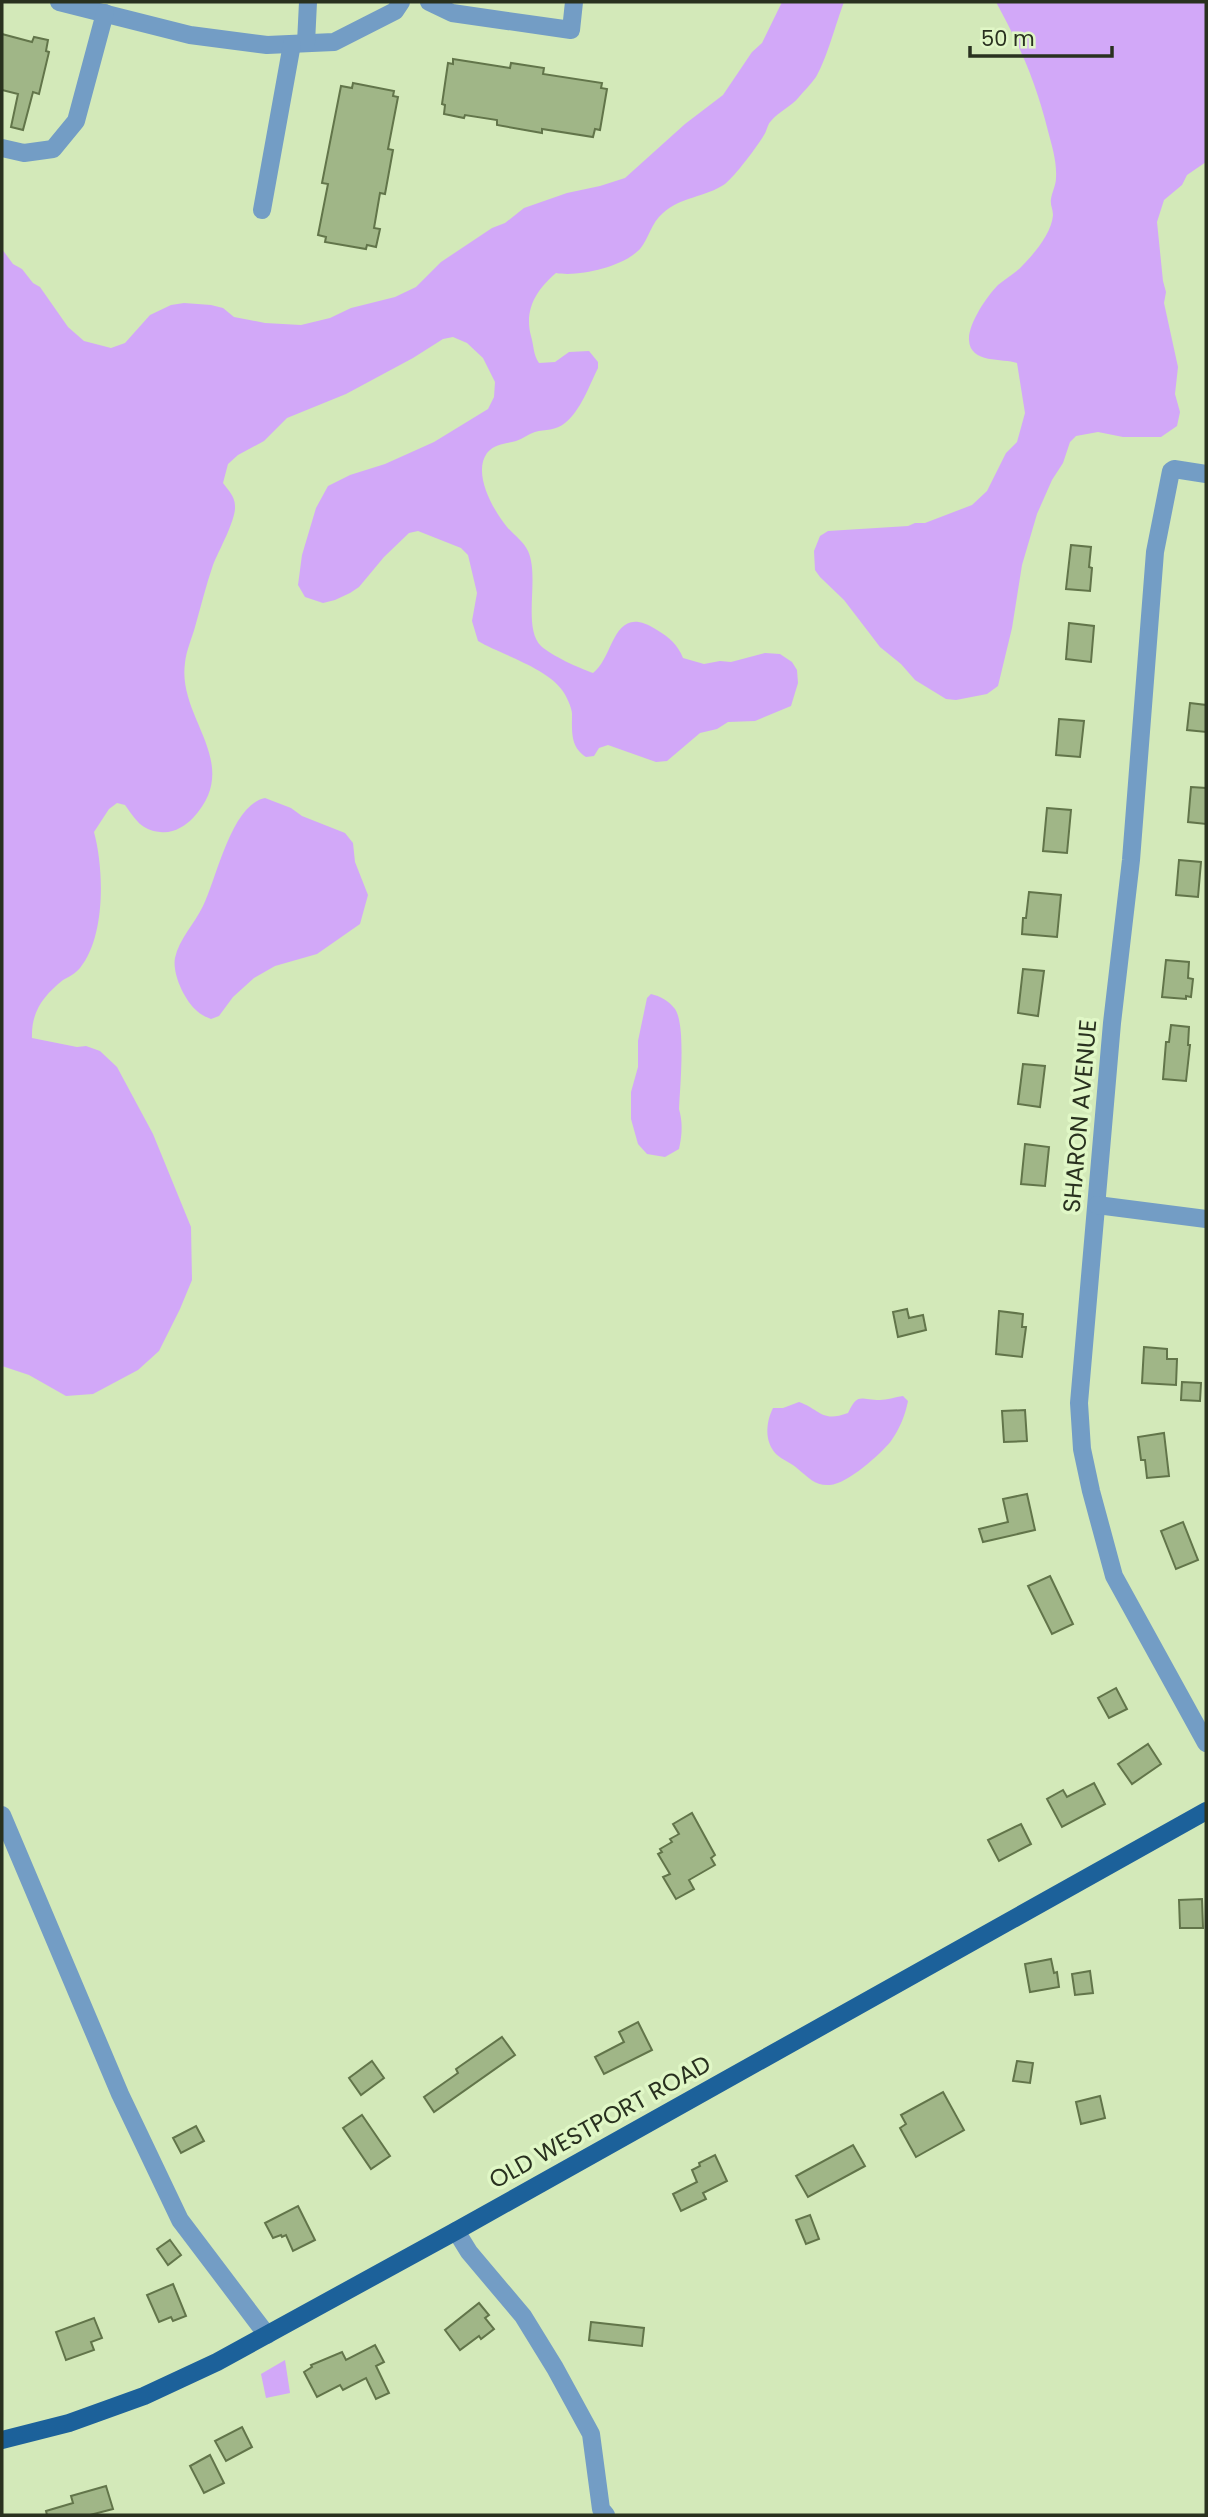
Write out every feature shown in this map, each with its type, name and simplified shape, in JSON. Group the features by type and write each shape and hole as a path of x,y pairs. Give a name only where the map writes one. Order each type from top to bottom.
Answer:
{"main road":[{"name":"OLD WESTPORT ROAD","path":"2,2440 69,2423 144,2396 267,2335 1206,1811"}],"street":[{"path":"60,2 190,35 267,45 334,42 395,11 401,2"},
{"path":"262,210 307,2"},
{"path":"429,2 452,13 571,30 574,2"},
{"path":"2,148 24,153 52,149 76,121 105,13"},
{"name":"SHARON AVENUE","path":"1206,474 1174,469 1171,471 1155,552 1131,860 1112,1023 1079,1403 1083,1449 1091,1491 1114,1576 1206,1743"},
{"path":"1097,1205 1206,1219"},
{"path":"2,1815 120,2094 180,2220 267,2335"},
{"path":"456,2231 469,2252 523,2316 591,2434 601,2509 606,2515"}],"shaded area":[{"path":"782,2 844,2 816,77 796,100 771,121 756,147 725,184 670,208 659,217 640,249 623,261 600,269 556,273 543,286 533,301 529,318 539,363 555,362 569,352 589,351 598,362 598,368 571,418 558,427 494,447 487,453 482,471 486,492 496,512 528,551 532,574 535,638 546,650 593,673 616,635 631,622 642,623 657,630 673,642 683,658 704,664 731,662 765,653 780,654 792,662 797,670 798,683 791,706 755,721 728,722 717,729 700,733 667,761 656,762 608,745 599,748 594,756 586,757 577,748 572,732 571,708 564,692 555,682 535,668 478,641 472,621 477,593 468,555 461,548 418,531 409,533 359,587 350,593 323,603 305,597 298,585 302,555 316,508 328,486 434,442 488,409 494,397 495,382 483,358 467,343 453,337 443,339 346,394 287,418 264,441 238,455 228,464 223,483 234,499 235,512 210,573 185,663 185,683 190,703 211,760 212,778 207,798 190,821 170,832 153,831 143,827 125,805 117,803 109,809 94,832 101,883 95,938 80,968 44,999 36,1012 32,1029 32,1038 77,1047 86,1046 100,1051 117,1067 153,1134 191,1227 192,1280 159,1351 138,1370 93,1394 66,1396 29,1375 2,1366 2,249 13,264 40,287 68,327 84,341 111,348 125,343 150,315 171,305 184,303 211,305 223,308 234,317 265,323 301,325 330,318 351,308 395,297 416,287 441,262 492,228 505,223 524,208 567,193 625,178 685,124 723,95 752,52 762,43"},
{"path":"996,2 1206,2 1206,162 1187,175 1182,185 1164,200 1157,222 1166,292 1164,303 1178,367 1175,394 1180,412 1177,426 1161,437 1123,437 1098,432 1076,436 1070,442 1063,463 1037,514 1022,565 1012,628 998,686 987,694 956,700 946,699 915,680 880,647 844,600 815,570 814,551 820,536 828,531 925,523 972,505 987,491 1006,453 1017,442 1025,413 1017,363 981,357 971,348 970,333 975,318 989,296 1028,260 1046,235 1052,222 1051,201 1056,172 1051,142 1033,80"},
{"path":"265,798 345,833 353,843 355,862 368,895 360,924 317,954 275,966 254,978 233,997 219,1016 211,1019 192,1007 184,994 175,972 175,958 180,944 203,906 234,828 253,804"},
{"path":"651,994 673,1006 680,1028 681,1139 679,1149 665,1157 647,1154 638,1144 631,1119 631,1092 638,1067 638,1041 647,998"},
{"path":"903,1396 908,1401 907,1406 900,1427 891,1441 863,1468 837,1483 825,1485 812,1481 778,1456 769,1443 768,1425 773,1408 783,1408 799,1402 826,1416 839,1416 848,1413 854,1402 860,1399 883,1400"},
{"path":"285,2360 290,2393 266,2398 261,2374"}],"building":[{"path":"2,34 32,42 34,37 48,40 46,51 49,52 39,94 33,92 23,130 11,127 18,94 2,90"},
{"path":"453,59 510,68 511,63 544,68 543,74 602,83 601,88 607,89 600,130 595,129 593,137 542,129 542,133 497,125 497,120 444,114 445,105 442,104 448,63 453,64"},
{"path":"353,83 394,91 393,96 398,97 388,149 393,150 385,194 380,193 374,228 380,229 376,247 367,245 366,249 325,242 326,237 318,235 328,184 322,183 341,86 352,88"},
{"path":"1071,545 1091,547 1090,591 1066,589"},
{"path":"1069,623 1094,626 1091,662 1066,659"},
{"path":"1190,703 1206,705 1206,732 1187,730"},
{"path":"1059,719 1084,721 1080,757 1056,755"},
{"path":"1191,787 1206,788 1206,824 1188,822"},
{"path":"1047,808 1071,810 1067,853 1043,851"},
{"path":"1179,860 1201,862 1198,897 1176,895"},
{"path":"1029,892 1061,895 1057,937 1022,934"},
{"path":"1166,960 1189,962 1188,978 1193,979 1191,997 1162,997"},
{"path":"1023,969 1044,971 1038,1016 1018,1013"},
{"path":"1171,1025 1189,1027 1186,1081 1163,1079 1166,1042 1169,1042"},
{"path":"1023,1064 1045,1066 1040,1107 1018,1104"},
{"path":"1025,1144 1049,1147 1045,1186 1021,1184"},
{"path":"907,1309 909,1318 923,1315 926,1330 898,1337 893,1312"},
{"path":"999,1311 1023,1314 1022,1327 1026,1327 1022,1357 996,1354"},
{"path":"1144,1347 1167,1349 1167,1359 1177,1359 1176,1385 1142,1383"},
{"path":"1182,1382 1201,1383 1200,1401 1181,1400"},
{"path":"1025,1410 1027,1441 1004,1442 1002,1411"},
{"path":"1164,1433 1169,1476 1147,1478 1138,1437"},
{"path":"1027,1494 1035,1530 983,1542 979,1529 1008,1522 1003,1499"},
{"path":"1183,1522 1198,1560 1176,1569 1161,1531"},
{"path":"1050,1576 1073,1624 1052,1634 1028,1586"},
{"path":"1116,1688 1127,1709 1109,1718 1098,1698"},
{"path":"1148,1744 1161,1764 1132,1784 1118,1764"},
{"path":"1094,1783 1105,1804 1062,1827 1047,1799 1063,1790 1067,1797"},
{"path":"692,1813 715,1855 711,1858 715,1865 689,1880 694,1889 676,1899 663,1877 670,1874 658,1854 662,1852 660,1849 672,1842 670,1839 679,1834 673,1824"},
{"path":"1021,1824 1031,1844 999,1861 988,1840"},
{"path":"1202,1899 1203,1928 1180,1928 1179,1900"},
{"path":"1051,1959 1054,1973 1057,1972 1059,1987 1030,1992 1025,1964"},
{"path":"1090,1971 1093,1993 1075,1995 1072,1974"},
{"path":"638,2022 652,2050 604,2074 595,2057 624,2042 619,2032"},
{"path":"502,2037 515,2055 434,2112 424,2097 458,2073 456,2069"},
{"path":"372,2061 384,2078 361,2095 349,2078"},
{"path":"1017,2061 1033,2063 1030,2083 1013,2081"},
{"path":"943,2092 964,2130 916,2157 900,2128 906,2124 901,2115"},
{"path":"1100,2096 1105,2118 1081,2124 1076,2102"},
{"path":"362,2115 390,2156 371,2169 343,2128"},
{"path":"196,2126 204,2141 181,2153 173,2138"},
{"path":"853,2145 865,2166 808,2197 796,2176"},
{"path":"715,2155 727,2181 703,2193 706,2199 681,2211 673,2194 697,2182 692,2170"},
{"path":"298,2206 315,2240 293,2251 286,2235 273,2238 265,2223"},
{"path":"810,2215 819,2239 806,2244 796,2220"},
{"path":"170,2240 181,2255 168,2265 157,2249"},
{"path":"173,2284 186,2316 173,2321 171,2317 159,2322 147,2295"},
{"path":"479,2303 489,2315 485,2318 494,2329 460,2350 445,2330"},
{"path":"94,2318 102,2338 91,2342 94,2350 66,2360 56,2332"},
{"path":"591,2322 644,2328 642,2346 589,2340"},
{"path":"375,2345 384,2362 376,2366 389,2393 376,2399 366,2378 343,2390 340,2385 317,2397 304,2372 312,2367 311,2365 342,2352 346,2360"},
{"path":"242,2427 252,2447 226,2461 215,2441"},
{"path":"210,2455 224,2483 204,2493 190,2466"},
{"path":"106,2486 113,2509 90,2515 47,2515 46,2511 73,2503 71,2496"}]}
